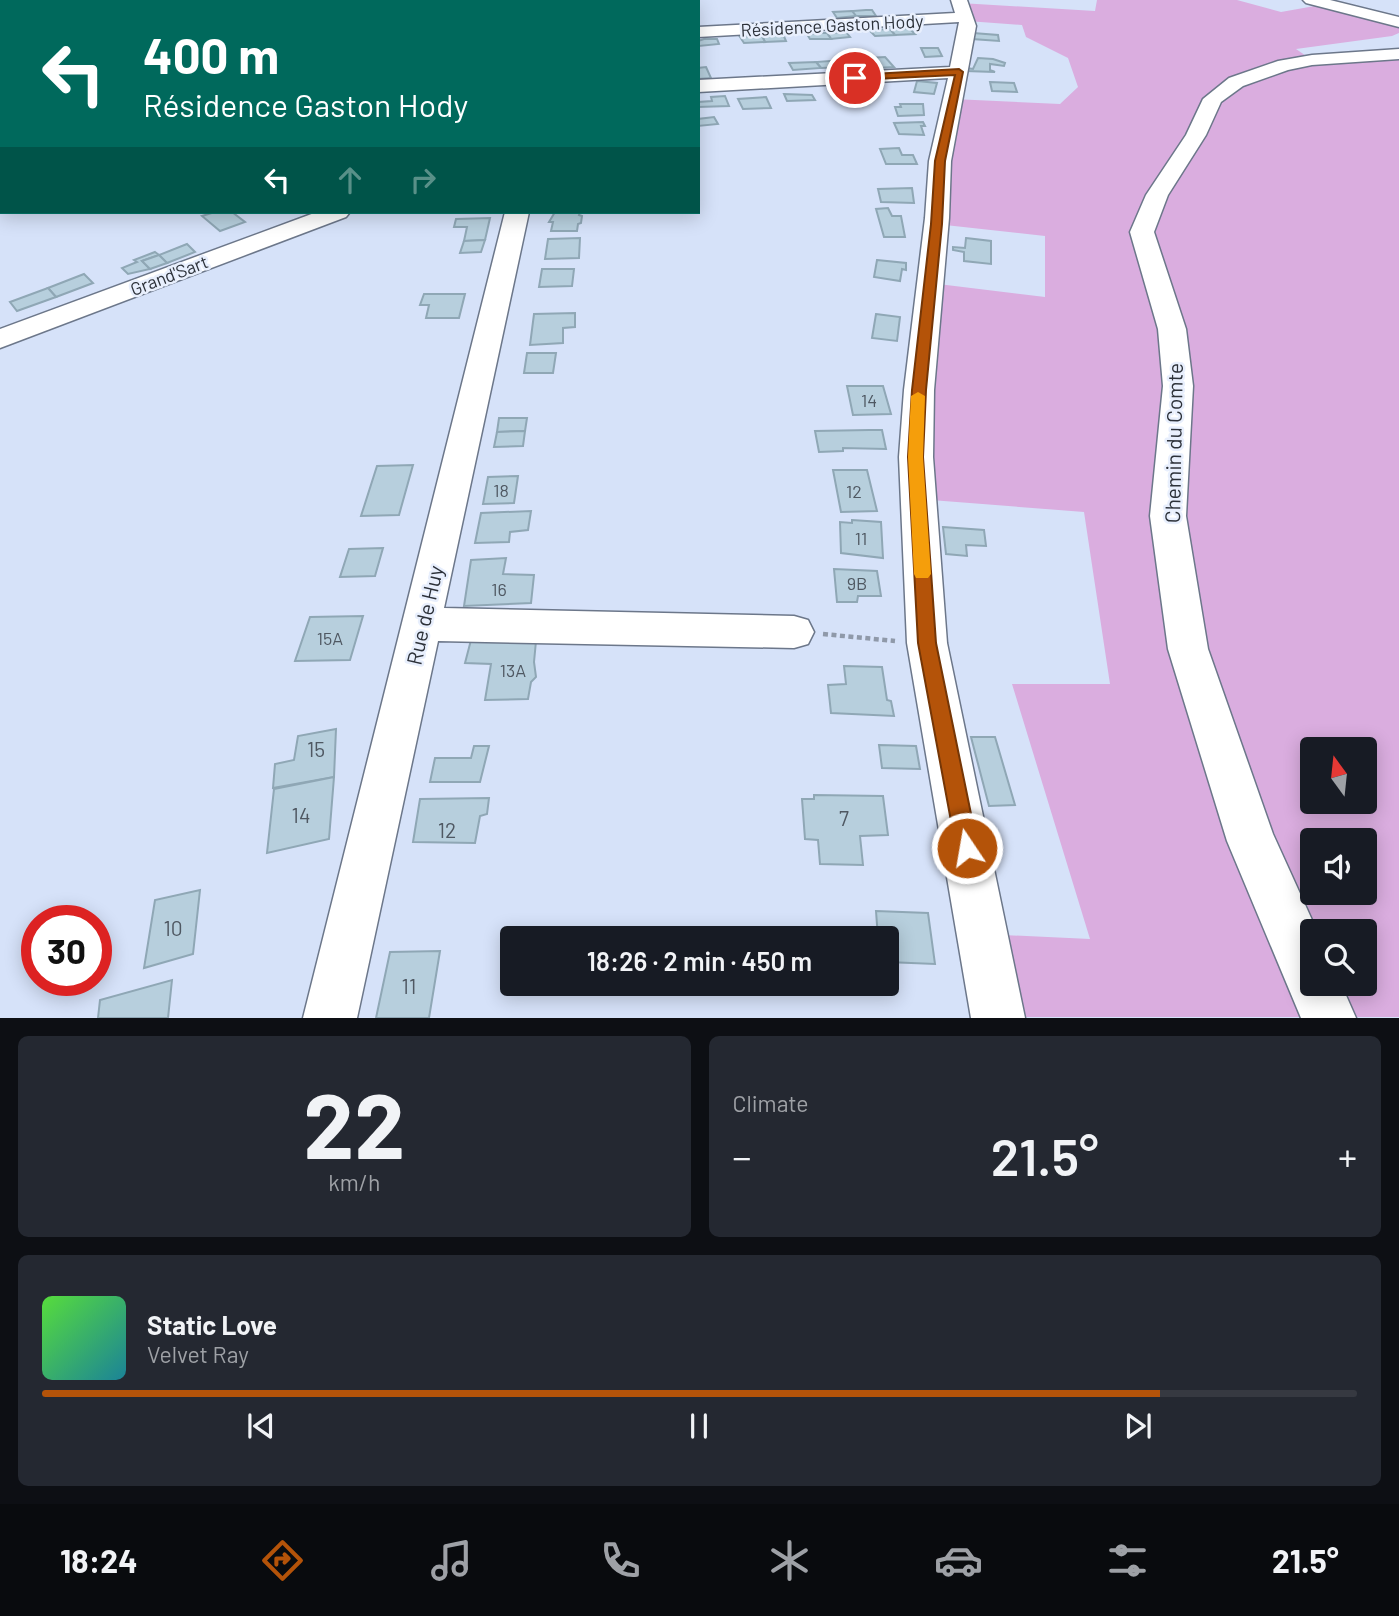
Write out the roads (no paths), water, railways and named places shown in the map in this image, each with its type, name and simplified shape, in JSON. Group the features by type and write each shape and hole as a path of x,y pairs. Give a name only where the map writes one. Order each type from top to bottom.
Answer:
{"street":[{"path":"1311,0 1399,22"},
{"path":"962,9 968,26 940,161 919,390 916,457 927,643 998,1017"},
{"name":"Résidence Gaston Hody","path":"700,32 962,9"},
{"name":"Chemin du Comte","path":"1300,952 1251,841 1188,649 1168,516 1178,386 1172,329 1142,232 1157,195 1196,135 1213,99 1236,82 1284,65 1311,60 1399,54"},
{"path":"700,86 959,72"},
{"name":"Grand'Sart","path":"0,339 333,214"},
{"name":"Rue de Huy","path":"330,1017 517,214"},
{"path":"422,624 794,632"},
{"name":"Chemin du Comte","path":"1319,996 1329,1017"}]}
